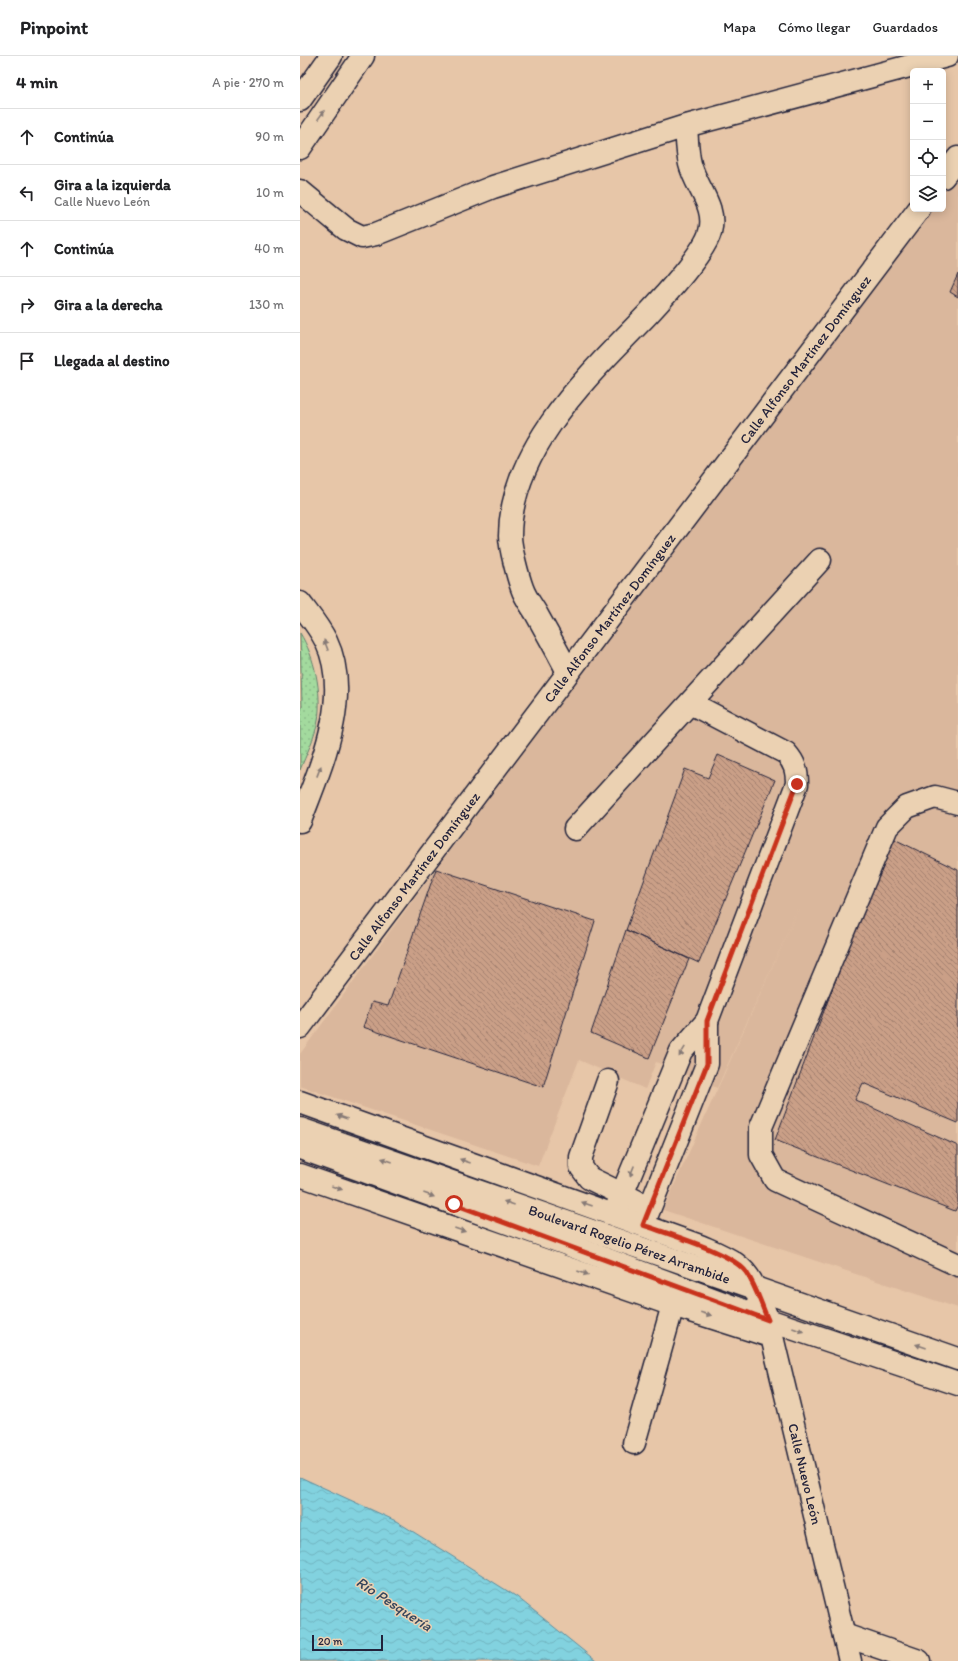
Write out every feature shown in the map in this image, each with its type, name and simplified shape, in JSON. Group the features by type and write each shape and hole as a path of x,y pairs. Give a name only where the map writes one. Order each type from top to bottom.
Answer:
{"street":[{"path":"300,100 331,56"},
{"path":"300,148 363,56"},
{"path":"300,191 346,229 362,236 376,234 493,187 686,126 947,56"},
{"path":"568,672 522,589 510,538 511,508 524,471 551,421 614,349 658,303 700,252 710,233 713,218 709,204 696,182 690,163 686,126"},
{"path":"944,176 958,158"},
{"name":"Calle Alfonso Martínez Domínguez","path":"300,1027 917,212"},
{"path":"575,829 692,704 820,560"},
{"path":"300,603 315,623 326,642 333,667 336,707 332,732 322,765 300,821"},
{"path":"618,1204 681,1051 707,1021 797,784 797,772 793,761 786,753 692,704"},
{"path":"958,803 935,797 907,807 887,827 761,1127 761,1155 775,1180 958,1265"},
{"path":"646,1216 707,1064 707,1021"},
{"path":"608,1081 580,1157 580,1167 589,1178 618,1204"},
{"path":"300,1102 618,1204"},
{"name":"Boulevard Rogelio Pérez Arrambide","path":"300,1129 958,1359"},
{"name":"Boulevard Rogelio Pérez Arrambide","path":"300,1148 709,1298 770,1328 958,1385"},
{"path":"300,1175 673,1305 770,1328"},
{"name":"Calle Nuevo León","path":"618,1204 646,1216 700,1246 734,1262 745,1270 755,1289 770,1328 850,1661"},
{"path":"634,1443 673,1305"},
{"path":"844,1635 919,1661"}],"shaded area":[{"path":"958,174 958,1308 663,1210 801,903 717,1088 656,1062 645,1089 579,1060 538,1166 300,1086 300,1054 436,869 930,212 946,212 946,190"}],"green space":[{"path":"300,633 310,653 316,675 319,710 315,733 300,770 300,713 302,707"}],"water":[{"name":"Río Pesquería","path":"300,1477 396,1521 517,1597 596,1661 300,1661"}],"building":[{"path":"958,274 958,297 950,292"},
{"path":"718,755 775,780 699,963 626,930 685,769 708,778"},
{"path":"890,837 958,870 958,1123 863,1083 855,1100 958,1146 958,1205 955,1211 775,1140"},
{"path":"436,869 595,921 543,1087 363,1027 372,1002 388,1006"},
{"path":"626,930 689,959 649,1058 591,1033"}],"route":[{"path":"454,1204 566,1244 768,1320 751,1280 745,1270 734,1262 700,1246 643,1225 707,1064 707,1021 797,784"}]}
